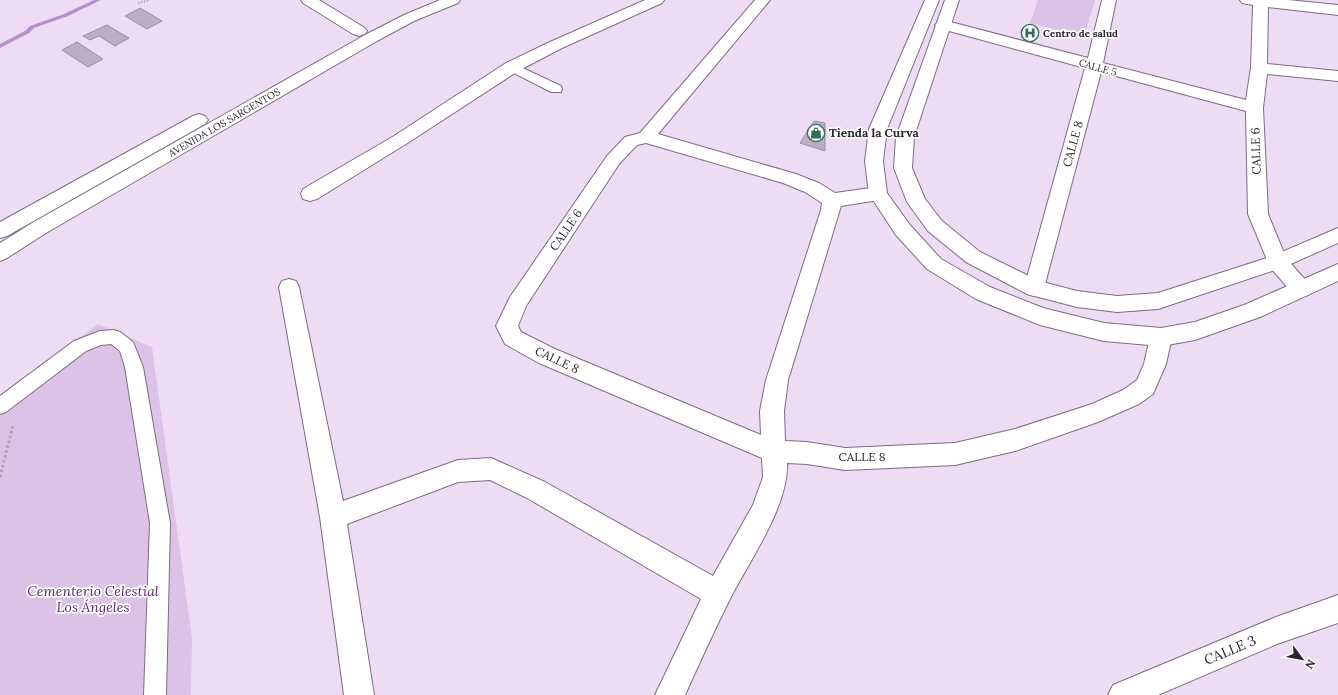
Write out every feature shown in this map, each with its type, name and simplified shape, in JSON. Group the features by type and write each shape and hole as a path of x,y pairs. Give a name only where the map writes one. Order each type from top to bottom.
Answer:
{"street":[{"path":"308,0 365,35"},
{"name":"AVENIDA LOS SARGENTOS","path":"0,253 46,224 422,0"},
{"name":"AVENIDA LOS SARGENTOS","path":"0,231 60,196 365,35 453,0"},
{"path":"310,194 400,140 512,67 556,45 657,0"},
{"path":"763,0 646,137 807,184 820,190 832,200 878,194"},
{"path":"932,0 878,129 874,161 878,194 904,230 934,264 983,293 1040,316 1104,332 1161,337 1195,331 1252,311 1338,272"},
{"path":"952,0 905,137 903,168 917,202 935,226 973,257 1034,288 1077,299 1117,304 1158,301 1277,262 1338,235"},
{"name":"CALLE 8","path":"1034,288 1094,66 1109,0"},
{"path":"1256,1 1338,10"},
{"name":"CALLE 6","path":"1256,1 1259,68 1254,108 1258,214 1277,262 1301,289"},
{"name":"CALLE 5","path":"943,25 1254,108"},
{"path":"1259,68 1338,76"},
{"name":"CALLE 6","path":"513,338 507,326 517,303 613,160 631,141 646,137"},
{"path":"670,695 718,594 764,510 775,477 772,412 777,380 831,210 832,200"},
{"path":"289,287 333,517 359,695"},
{"name":"CALLE 8","path":"513,338 547,356 583,372 775,452 807,453 845,460 955,454 1015,440 1098,412 1131,397 1145,387 1155,364 1161,337"},
{"path":"333,517 458,471 491,469 536,490 718,594"},
{"name":"CALLE 3","path":"1123,695 1276,631 1338,609"}],"lane":[{"path":"512,67 556,89"},
{"path":"0,406 80,346 100,338 114,338 127,347 134,367 160,523 155,695"}],"path":[{"path":"138,3 150,0"},
{"path":"0,476 21,390"}],"green space":[{"path":"1038,0 1095,0 1084,37 1030,23"},
{"name":"Cementerio Celestial Los Ángeles","path":"98,324 152,347 192,638 191,695 0,695 0,398"}],"building":[{"path":"140,8 162,21 147,29 125,16"},
{"path":"107,25 129,38 115,46 99,36 90,40 83,36"},
{"path":"77,42 103,59 88,67 62,50"},
{"name":"Tienda la Curva","path":"814,121 825,123 825,151 800,143"}],"waterway":[{"path":"0,46 27,32 32,27 66,15 98,0"}],"place":[{"name":"Centro de salud","path":"1030,33"},
{"name":"Tienda la Curva","path":"816,133"}]}
